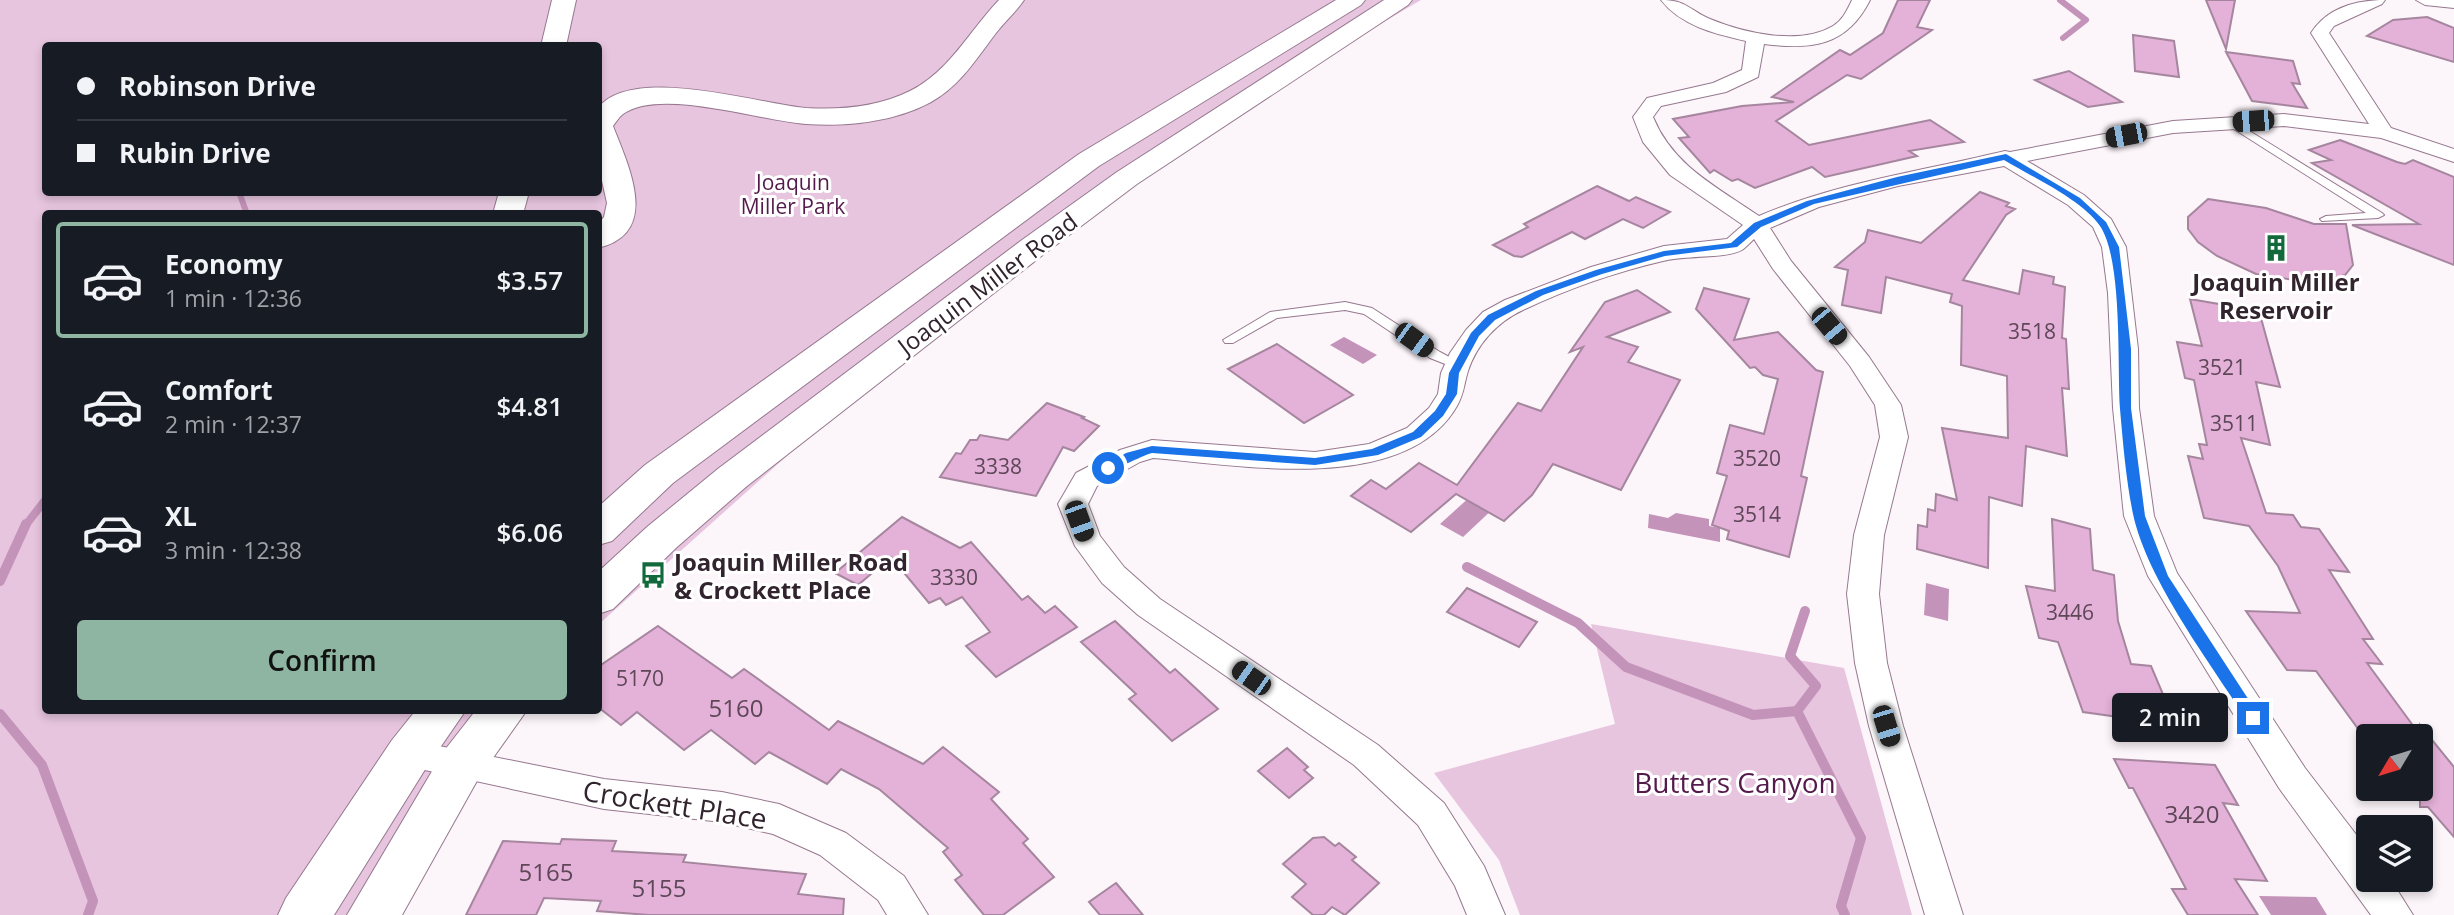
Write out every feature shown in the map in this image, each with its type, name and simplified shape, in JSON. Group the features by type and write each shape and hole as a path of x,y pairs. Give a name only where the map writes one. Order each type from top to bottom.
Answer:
{"main road":[{"path":"554,42 564,0"},
{"path":"602,119 616,107 636,99 666,95 686,96 796,116 862,114 900,105 944,83 1012,0"},
{"name":"Joaquin Miller Road","path":"602,527 659,474 1089,160 1353,0"},
{"name":"Joaquin Miller Road","path":"602,594 715,491 1033,247 1127,178 1400,0"},
{"path":"602,134 622,191 623,208 621,219 602,236"},
{"path":"305,915 410,754 440,714"},
{"path":"374,915 461,765 501,714"}],"street":[{"path":"1670,0 1684,13 1703,23 1756,37 1812,38 1837,32 1852,19 1861,0"},
{"path":"2376,0 2327,22 2320,33 2384,132"},
{"path":"2425,0 2454,3"},
{"path":"1756,37 1751,73 1719,88 1654,102 1643,117 1653,142 1678,170 1758,225 1781,264 1860,362 1888,405 1894,437 1869,535 1863,594 1871,663 1886,726 1944,915"},
{"path":"1486,915 1471,878 1431,814 1366,755 1149,607 1113,575 1086,539 1073,504 1086,480 1130,456 1152,449 1315,461 1374,452 1417,435 1439,414 1451,394 1458,365 1475,335 1492,317 1539,293 1599,272 1664,253 1734,245 1758,225 1811,202 1853,191 2006,157 2173,127 2230,122 2284,120 2384,132 2454,156"},
{"path":"2006,157 2076,200 2103,224 2114,247 2119,281 2126,349 2126,408 2139,516 2162,576 2292,778 2394,915"},
{"name":"Crockett Place","path":"410,754 604,794 722,807 779,820 833,844 891,888 909,915"}],"lane":[{"path":"2230,122 2378,215 2326,219"},
{"path":"1229,340 1274,315 1345,306 1368,311 1435,355 1458,365"}],"green space":[{"name":"Joaquin Miller Park","path":"0,0 1421,0 1280,83 1091,211 865,386 602,621 602,210 42,210 42,714 512,714 381,915 0,915"},
{"name":"Butters Canyon","path":"1591,624 1844,668 1912,915 1520,915 1499,860 1434,773 1615,724"}],"shaded area":[{"path":"1344,337 1377,355 1363,364 1330,345"},
{"path":"1472,495 1495,507 1463,537 1440,524"},
{"path":"1676,513 1709,519 1709,526 1720,528 1720,542 1648,528 1649,514 1668,518"},
{"path":"1926,583 1949,589 1948,621 1924,615"},
{"path":"2259,896 2316,897 2327,915 2271,915"}],"building":[{"path":"1898,0 1930,0 1917,27 1932,30 1861,79 1847,75 1776,121 1809,145 1930,120 1964,142 1909,151 1917,156 1825,177 1812,167 1755,188 1738,179 1732,181 1714,170 1710,173 1679,138 1689,137 1673,119 1742,106 1794,102 1772,97 1840,50 1850,55 1883,33"},
{"path":"2206,0 2235,0 2226,49"},
{"path":"2427,17 2454,28 2454,62 2367,36 2393,20"},
{"path":"2133,35 2174,41 2179,77 2135,71"},
{"path":"2226,52 2293,61 2300,84 2292,83 2307,108 2252,101"},
{"path":"2069,71 2122,102 2088,107 2035,80"},
{"path":"2340,140 2397,162 2405,164 2413,160 2454,177 2454,265 2352,225 2419,224 2312,163 2331,160 2309,150"},
{"path":"1597,186 1629,201 1636,197 1670,212 1643,228 1623,219 1585,239 1572,232 1522,257 1514,256 1493,245 1528,227 1524,224"},
{"path":"1980,192 2009,203 2006,206 2015,209 2006,215 1963,280 2019,294 2023,270 2054,277 2053,284 2065,287 2062,338 2066,339 2069,389 2062,388 2067,456 2026,446 2022,506 1989,497 1988,568 1917,549 1918,525 1927,527 1928,509 1935,511 1936,494 1957,500 1942,428 2008,438 2007,376 1961,365 1962,306 1950,302 1952,294 1886,277 1881,313 1842,305 1848,270 1835,267 1865,242 1868,230 1921,243"},
{"name":"Joaquin Miller Reservoir","path":"2208,199 2266,208 2314,224 2346,224 2353,265 2345,275 2327,280 2301,281 2256,274 2217,256 2198,242 2188,229 2188,217"},
{"path":"1704,288 1749,299 1734,340 1778,332 1816,370 1823,372 1801,476 1807,478 1789,557 1727,539 1729,531 1712,525 1727,476 1717,473 1730,425 1764,434 1778,379 1763,375 1755,367 1750,368 1696,309"},
{"path":"1637,290 1670,312 1607,337 1638,347 1628,362 1680,380 1621,490 1553,464 1532,495 1504,521 1456,494 1411,532 1351,496 1371,480 1386,489 1419,463 1457,485 1518,403 1541,411 1583,347 1570,352 1605,302"},
{"path":"2190,299 2259,311 2280,387 2256,382 2270,445 2241,438 2266,513 2293,515 2301,527 2319,529 2349,572 2329,570 2373,639 2363,639 2382,664 2367,663 2412,724 2356,726 2316,671 2287,670 2246,611 2300,613 2278,566 2249,526 2204,518 2188,456 2203,459 2199,444 2207,445 2194,380 2185,378 2177,342 2202,346"},
{"path":"1277,344 1353,395 1304,423 1228,369"},
{"path":"1047,403 1084,417 1082,418 1099,426 1074,451 1063,447 1036,496 940,477 956,453 961,454 970,440 977,440 980,435 1008,440"},
{"path":"902,517 960,548 971,542 1022,600 1028,596 1045,613 1055,606 1077,627 996,677 966,646 990,632 962,597 946,605 940,598 929,603 891,557 858,585 835,573"},
{"path":"2052,519 2090,529 2093,570 2114,575 2118,621 2131,664 2151,666 2176,725 2083,712 2058,642 2039,638 2026,586 2055,591"},
{"path":"1467,588 1537,622 1519,647 1447,612"},
{"path":"1115,621 1170,673 1175,669 1218,709 1172,741 1129,699 1136,694 1081,642"},
{"path":"658,626 732,678 744,669 829,730 838,721 923,764 943,747 999,792 991,799 1028,839 1023,843 1054,877 1003,915 984,915 955,880 962,875 943,852 948,848 879,789 841,769 827,784 769,752 755,764 711,730 684,750 637,712 621,725 602,710 602,664"},
{"path":"2433,741 2454,767 2454,837 2428,807 2420,807 2420,802 2433,801"},
{"path":"1287,748 1308,767 1304,770 1313,778 1289,798 1258,771"},
{"path":"2114,759 2215,765 2238,805 2223,803 2267,881 2235,879 2258,915 2188,915 2172,889 2186,889 2133,788 2129,788"},
{"path":"1324,837 1335,846 1339,843 1356,857 1352,860 1379,883 1345,915 1332,907 1324,915 1313,915 1292,897 1306,884 1283,864 1313,838"},
{"path":"562,839 616,841 612,851 686,855 683,862 806,874 798,894 844,899 843,915 649,915 597,911 601,901 544,898 536,915 466,915 503,841 560,844"},
{"path":"1116,883 1143,915 1100,915 1089,902"}],"waterway":[{"path":"2060,0 2086,20 2063,38"},
{"path":"240,196 246,210"},
{"path":"25,526 42,504"},
{"path":"0,581 25,526"},
{"path":"1467,567 1578,623 1626,667 1753,715 1797,711"},
{"path":"1797,711 1816,686 1790,656 1805,611"},
{"path":"1797,711 1861,838 1841,906 1845,915"},
{"path":"0,714 42,765 93,901 88,915"}],"place":[{"name":"Joaquin Miller Reservoir","path":"2276,248"},
{"name":"Joaquin Miller Road & Crockett Place","path":"653,575"}],"route":[{"path":"1108,468 1130,456 1152,449 1315,461 1374,452 1417,435 1439,414 1451,394 1454,373 1463,353 1475,335 1492,317 1539,293 1664,253 1734,245 1758,225 1811,202 2006,157 2076,200 2103,224 2114,247 2126,349 2126,408 2139,516 2162,576 2253,718"}]}
